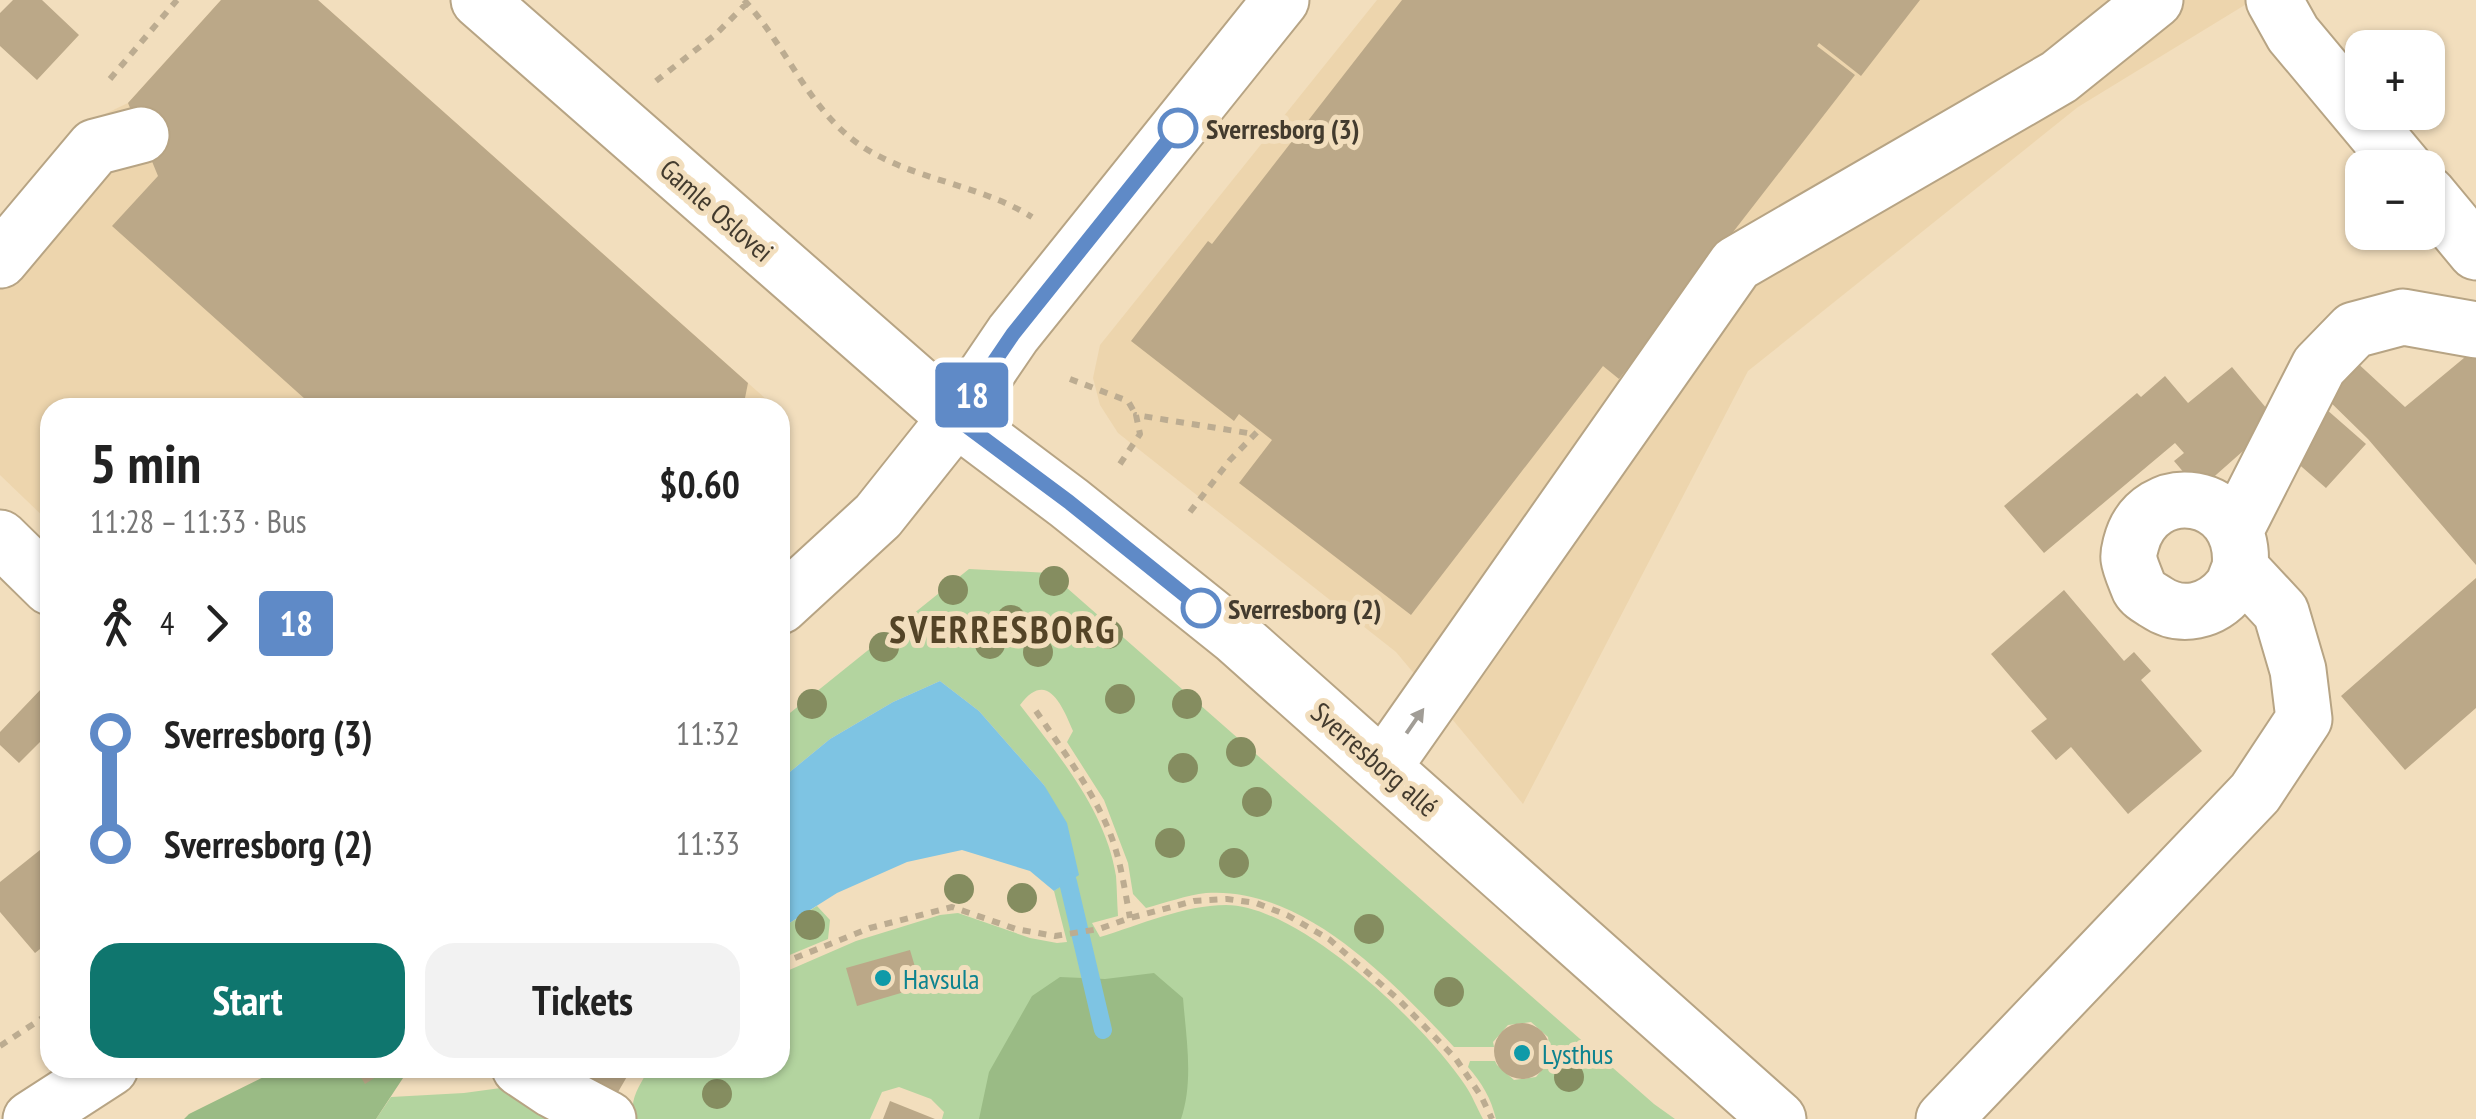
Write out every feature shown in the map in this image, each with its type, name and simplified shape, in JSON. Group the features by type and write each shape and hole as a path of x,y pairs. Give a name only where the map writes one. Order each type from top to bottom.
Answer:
{"street":[{"name":"Gamle Oslovei","path":"479,0 956,418"},
{"path":"790,597 878,516 956,418 1013,334 1280,0"},
{"path":"1384,766 1736,264 2059,76 2155,0"},
{"path":"2274,0 2293,34 2390,150"},
{"path":"0,260 95,147 141,135"},
{"path":"2445,215 2476,252"},
{"path":"1944,1119 2255,793 2304,719 2298,670 2281,612 2238,548 2319,366 2354,330 2403,317 2476,330"},
{"name":"Sverresborg allé","path":"956,418 1069,502 1235,636 1778,1119"},
{"path":"0,538 40,577"},
{"path":"30,1119 94,1078"},
{"path":"535,1078 608,1119"}],"path":[{"path":"107,83 176,0"},
{"path":"655,82 716,35 747,1 825,114 860,145 906,168 1009,202 1035,219"},
{"path":"1070,379 1128,400 1140,434 1120,464"},
{"path":"1136,415 1257,432 1190,512"},
{"path":"1036,711 1085,785 1107,827 1122,871 1130,918"},
{"path":"790,960 870,928 952,907 1016,929 1055,936 1099,929 1194,901 1227,899 1256,904 1287,915 1329,940 1398,1000 1456,1059 1482,1096 1492,1119"},
{"path":"0,1046 40,1020"}],"shaded area":[{"path":"221,0 318,0 765,398 40,398 40,513 0,475 0,218 75,128 128,103"},
{"path":"1377,0 2253,0 2078,107 1748,371 1523,804 1396,652 1118,433 1100,405 1093,378 1100,345"}],"green space":[{"path":"969,569 1050,573 1675,1119 1496,1119 1485,1091 1468,1067 1470,1061 1495,1061 1514,1080 1536,1077 1551,1059 1548,1037 1531,1022 1508,1025 1493,1042 1494,1047 1454,1047 1375,968 1344,943 1278,905 1242,895 1206,893 1146,908 1133,894 1128,863 1104,800 1067,742 1073,731 1064,711 1052,695 1038,690 1020,705 1079,785 1111,852 1118,916 1092,923 1100,937 1210,906 1256,910 1289,925 1359,973 1422,1032 1465,1085 1483,1119 942,1119 944,1112 931,1099 899,1087 882,1092 870,1119 636,1119 634,1099 643,1078 790,1078 790,970 856,941 958,913 1030,938 1067,942 1054,891 1078,874 1044,785 979,711 940,681 893,702 830,739 790,772 790,713"},
{"path":"817,906 830,920 828,939 790,955 790,923"},
{"path":"1154,973 1183,998 1188,1074 1181,1119 979,1119 989,1072 1032,996 1060,977 1105,979"},
{"path":"262,1078 403,1078 376,1119 184,1119"},
{"path":"522,1085 582,1119 376,1119 391,1097"}],"water":[{"path":"940,681 979,711 1044,785 1067,823 1079,875 1054,891 1030,871 962,850 907,862 837,893 790,923 790,772 830,739 893,702"}],"building":[{"path":"13,0 42,0 79,35 37,80 0,46 0,13"},
{"path":"221,0 318,0 748,383 745,398 304,398 112,226 158,176 128,103"},
{"path":"1402,0 1920,0 1861,76 1819,43 1817,46 1855,75 1619,379 1603,366 1411,615 1239,483 1272,440 1239,414 1234,421 1131,341 1208,241 1212,244"},
{"path":"2476,348 2476,565 2368,439 2321,393 2353,359 2405,407"},
{"path":"2232,367 2277,421 2208,482 2200,474 2191,481 2174,461 2184,453 2175,443 2044,553 2004,506 2137,393 2141,397 2165,376 2188,403"},
{"path":"2326,409 2366,444 2326,488 2287,454"},
{"path":"2476,578 2476,708 2405,770 2341,696"},
{"path":"2064,590 2124,661 2134,652 2151,671 2141,680 2202,751 2128,814 2071,747 2056,760 2031,731 2047,719 1991,654"},
{"path":"40,690 40,742 19,763 0,745 0,732"},
{"path":"40,850 40,949 35,953 0,912 0,882"},
{"name":"Havsula","path":"910,950 921,987 857,1006 846,968"},
{"name":"Lysthus","path":"1522,1023 1542,1031 1550,1051 1542,1071 1522,1079 1502,1071 1494,1051 1502,1031"},
{"path":"575,1078 626,1078 614,1099"},
{"path":"890,1101 935,1119 883,1119"}],"waterway":[{"path":"1068,882 1103,1030"}],"bus line":[{"name":"18","path":"1178,128 1013,334 956,418 1201,608"}],"place":[{"name":"Sverresborg (3)","path":"1178,128"},
{"name":"Sverresborg (2)","path":"1201,608"},
{"name":"Havsula","path":"883,978"},
{"name":"Lysthus","path":"1522,1053"}],"district":[{"name":"SVERRESBORG","path":"1003,628"}]}
